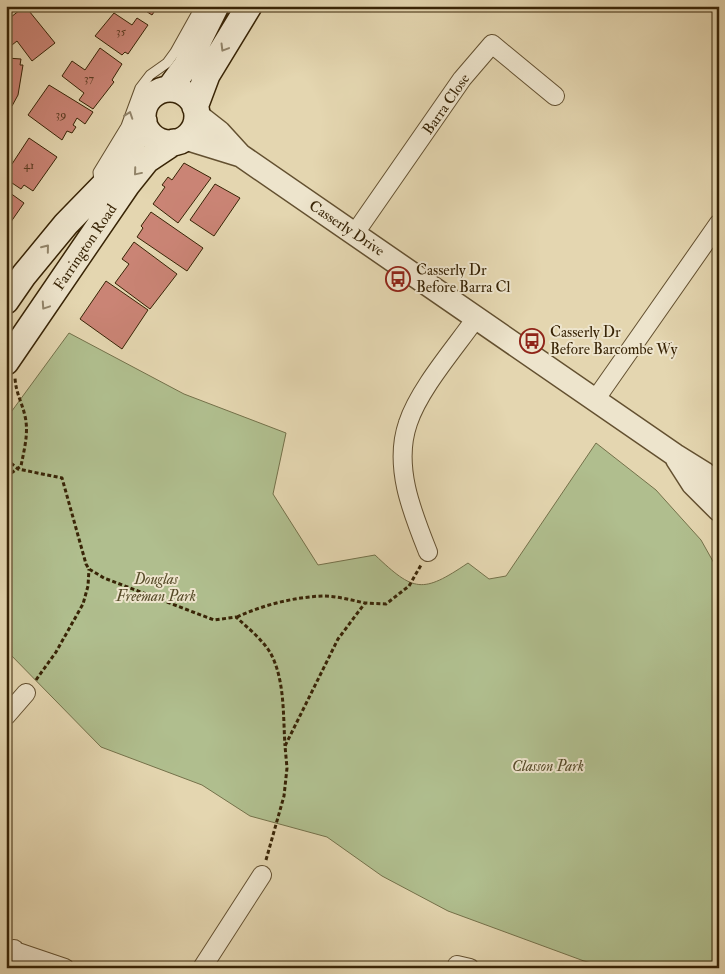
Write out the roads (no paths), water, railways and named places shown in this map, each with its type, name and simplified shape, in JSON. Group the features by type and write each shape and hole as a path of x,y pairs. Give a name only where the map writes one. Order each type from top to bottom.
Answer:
{"main road":[{"path":"169,89 186,66 216,6"},
{"path":"196,110 185,94 169,89 161,90 148,99 143,114 144,121 152,135 158,140 179,140 194,127 196,110 208,75 250,6"},
{"name":"Farrington Road","path":"6,301 24,274 66,224 100,190 128,151 144,121"},
{"name":"Farrington Road","path":"11,369 126,185 147,160 179,140"}],"street":[{"name":"Barra Close","path":"355,233 462,80 492,44 555,96"},
{"name":"Casserly Drive","path":"196,110 240,156 704,473 719,487"},
{"name":"Casserly Drive","path":"179,140 240,156"},
{"path":"595,400 719,223"},
{"path":"428,552 406,487 403,445 407,424 417,402 476,318"},
{"name":"Casserly Drive","path":"675,455 693,484 718,509"},
{"path":"6,716 26,693"},
{"path":"202,968 262,875"},
{"path":"7,968 10,948 65,968"}],"lane":[{"path":"100,190 98,172 126,126 140,88 150,75 167,63 199,9 216,6"}],"place":[{"name":"Casserly Dr Before Barra Cl","path":"398,279"},
{"name":"Casserly Dr Before Barcombe Wy","path":"532,341"}],"park label":[{"name":"Douglas Freeman Park","path":"156,588"},
{"name":"Classon Park","path":"548,766"}]}
